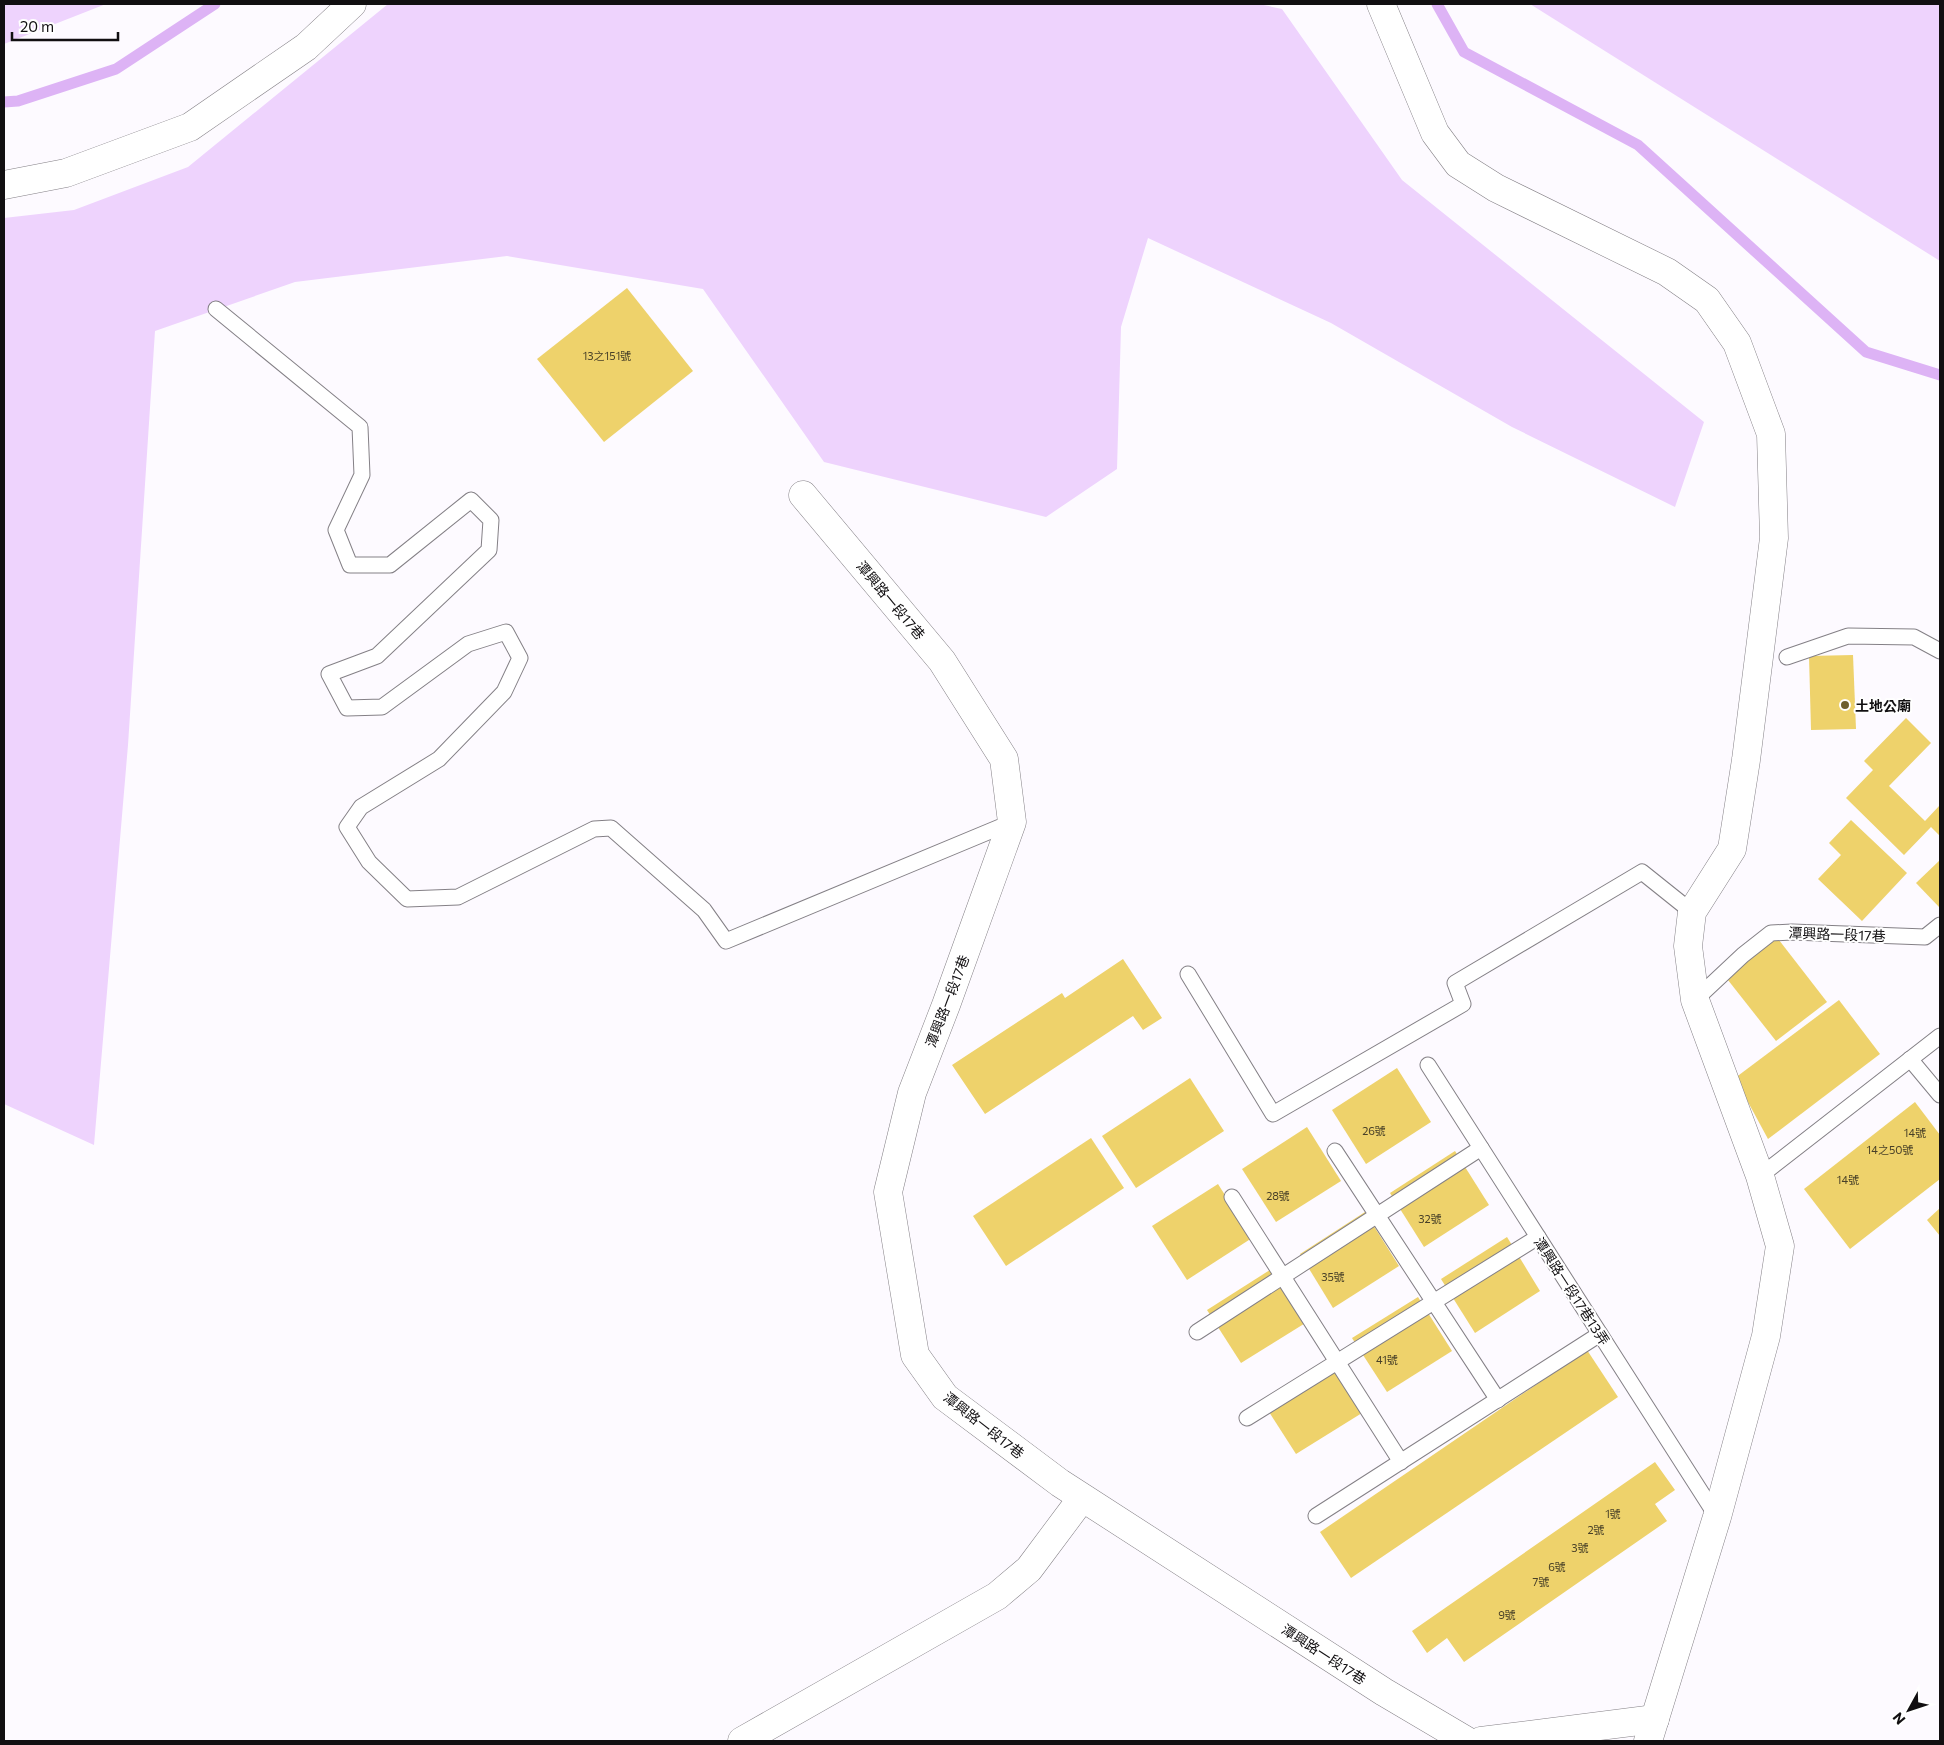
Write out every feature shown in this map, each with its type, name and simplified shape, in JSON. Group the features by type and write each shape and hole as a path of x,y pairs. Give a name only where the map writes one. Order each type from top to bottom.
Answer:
{"street":[{"path":"4,185 66,173 190,127 306,47 352,4"},
{"path":"1381,4 1435,134 1458,164 1496,188 1667,272 1707,300 1737,343 1771,434 1774,538 1746,760 1732,849 1692,912 1688,946 1695,1000 1760,1176 1780,1246 1766,1336 1717,1517 1652,1730 1481,1741"},
{"name":"潭興路一段17巷","path":"803,495 942,661 1004,759 1012,822 912,1093 888,1192 915,1355 944,1397 1060,1483 1384,1692 1467,1741"},
{"path":"742,1741 996,1596 1029,1569 1082,1498"}],"lane":[{"path":"216,309 360,427 362,475 336,530 350,565 390,565 471,500 491,520 489,550 384,650 377,656 329,674 347,708 382,707 468,644 506,632 520,658 504,692 439,759 361,807 347,827 368,862 407,899 458,897 594,829 611,828 704,910 726,941 1012,822"},
{"path":"1787,657 1848,636 1914,637 1940,651"},
{"path":"1188,974 1273,1114 1463,1004 1455,983 1642,872 1692,912"},
{"name":"潭興路一段17巷","path":"1695,1000 1743,955 1771,933 1792,932 1925,937 1940,925"},
{"path":"1760,1176 1940,1036"},
{"path":"1910,1059 1940,1095"},
{"name":"潭興路一段17巷13弄","path":"1428,1065 1717,1517"},
{"path":"1197,1332 1481,1148"},
{"path":"1335,1152 1498,1400"},
{"path":"1232,1197 1401,1462"},
{"path":"1247,1418 1538,1237"},
{"path":"1316,1516 1600,1334"}],"shaded area":[{"path":"4,4 106,4 4,44"},
{"path":"388,4 1259,4 1282,9 1402,180 1704,422 1675,507 1512,427 1331,323 1148,238 1121,327 1117,469 1046,517 824,462 703,289 507,256 295,282 155,331 128,745 94,1145 4,1104 4,218 74,210 188,167"},
{"path":"1530,4 1940,4 1940,261"}],"building":[{"path":"627,288 693,371 604,442 537,359"},
{"path":"1853,655 1856,729 1811,730 1809,656"},
{"path":"1906,718 1931,743 1889,786 1925,821 1940,805 1940,836 1931,827 1904,855 1846,798 1873,770 1864,761"},
{"path":"1851,820 1907,873 1862,921 1818,879 1841,855 1829,843"},
{"path":"1940,860 1940,908 1916,883"},
{"path":"1775,935 1827,1002 1776,1041 1724,975"},
{"path":"1123,959 1162,1018 1143,1030 1133,1016 985,1114 952,1065 1062,993 1065,998"},
{"path":"1839,1000 1880,1054 1768,1139 1735,1078"},
{"path":"1397,1068 1431,1122 1366,1164 1332,1110"},
{"path":"1190,1078 1224,1131 1136,1188 1102,1136"},
{"path":"1915,1102 1940,1135 1940,1179 1850,1249 1804,1189"},
{"path":"1307,1127 1341,1181 1276,1222 1242,1169"},
{"path":"1091,1138 1124,1188 1006,1266 973,1216"},
{"path":"1455,1151 1489,1205 1424,1247 1390,1193"},
{"path":"1218,1184 1252,1238 1187,1280 1152,1226"},
{"path":"1940,1208 1940,1236 1927,1220"},
{"path":"1365,1212 1399,1266 1333,1308 1300,1254"},
{"path":"1507,1237 1540,1291 1475,1333 1441,1279"},
{"path":"1273,1268 1307,1322 1241,1363 1207,1310"},
{"path":"1418,1297 1452,1351 1387,1392 1352,1338"},
{"path":"1587,1350 1618,1397 1351,1578 1320,1532"},
{"path":"1327,1359 1362,1413 1296,1454 1262,1401"},
{"path":"1655,1462 1675,1490 1655,1504 1667,1521 1464,1662 1447,1638 1427,1653 1412,1631"}],"waterway":[{"path":"4,102 18,101 116,69 215,4"},
{"path":"1437,4 1464,52 1638,145 1866,352 1940,375"}],"place":[{"name":"土地公廟","path":"1845,705"}]}
